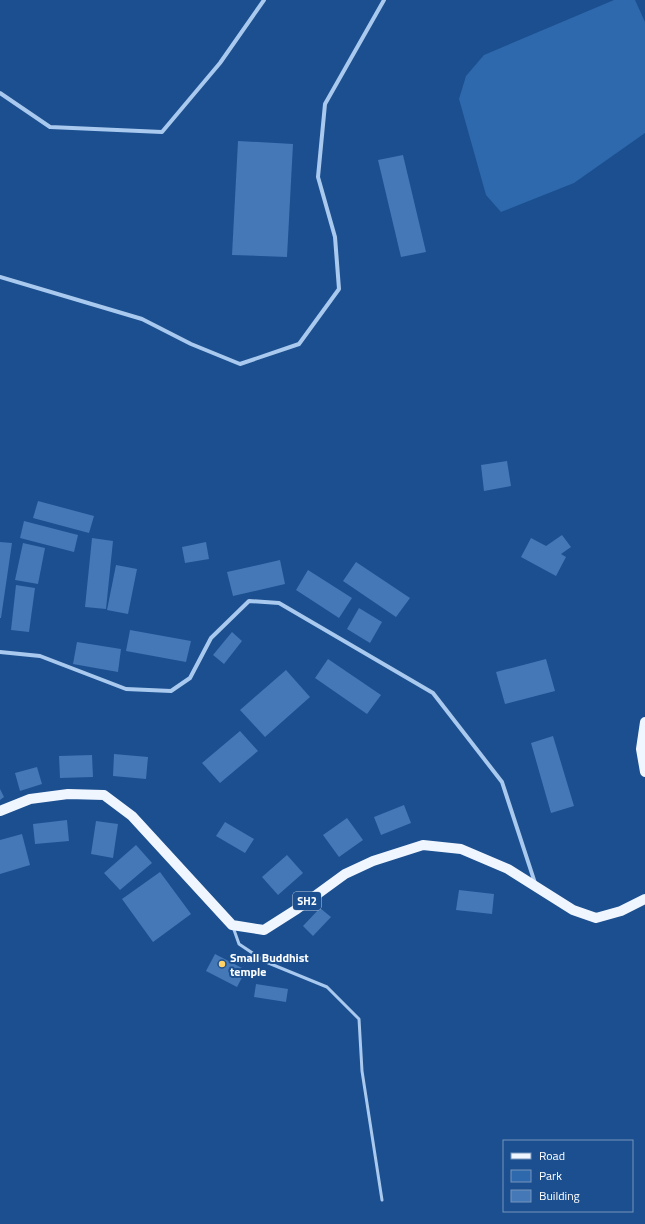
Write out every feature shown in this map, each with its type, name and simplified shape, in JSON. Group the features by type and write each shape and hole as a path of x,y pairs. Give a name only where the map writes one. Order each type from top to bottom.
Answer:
{"main road":[{"path":"645,722 642,749 645,772"},
{"path":"0,811 30,799 68,794 104,795 132,816 232,925"},
{"name":"SH2","path":"232,925 264,930 297,909 345,874 373,861 423,845 461,849 508,869 573,910 596,918 621,911 645,899"}],"street":[{"path":"0,93 50,127 162,132 220,64 264,0"},
{"path":"0,277 142,319 191,344 240,364 299,344 339,289 335,237 318,177 326,104 384,0"},
{"path":"0,652 40,656 126,689 171,691 190,678 211,638 249,601 278,603 433,693 502,782 536,888"}],"lane":[{"path":"232,925 239,944 266,962 327,987 359,1019 362,1071 382,1200"}],"green space":[{"path":"614,0 635,0 645,22 645,133 574,183 501,212 486,195 459,99 466,76 484,55"}],"building":[{"path":"238,141 293,144 287,257 232,255"},
{"path":"403,155 426,252 401,257 378,160"},
{"path":"507,461 511,486 484,491 481,465"},
{"path":"38,501 94,516 89,533 33,518"},
{"path":"24,521 78,535 74,552 20,538"},
{"path":"562,535 571,547 561,554 566,557 556,576 521,557 531,538 546,546"},
{"path":"92,538 113,541 106,609 85,607"},
{"path":"0,542 12,543 1,618 0,618"},
{"path":"206,542 209,559 185,563 182,547"},
{"path":"23,543 45,548 38,584 15,580"},
{"path":"280,560 285,584 233,596 227,572"},
{"path":"356,562 410,598 396,617 343,581"},
{"path":"116,565 137,569 128,614 107,610"},
{"path":"308,570 352,598 339,618 296,590"},
{"path":"16,585 35,588 29,632 11,630"},
{"path":"359,608 382,622 370,643 347,629"},
{"path":"130,630 191,641 186,662 126,651"},
{"path":"232,632 242,641 224,664 213,655"},
{"path":"77,642 121,649 118,672 73,664"},
{"path":"328,659 381,695 367,714 315,678"},
{"path":"546,659 555,691 505,704 496,672"},
{"path":"286,670 310,697 265,737 240,710"},
{"path":"240,731 258,751 220,783 202,763"},
{"path":"553,736 574,806 551,813 531,743"},
{"path":"114,754 148,757 146,779 113,776"},
{"path":"92,755 93,777 60,778 59,756"},
{"path":"37,767 42,784 20,791 15,773"},
{"path":"0,789 4,797 0,800"},
{"path":"404,805 411,823 381,835 374,817"},
{"path":"347,818 363,840 339,857 323,835"},
{"path":"67,820 69,841 35,844 33,824"},
{"path":"96,821 118,824 113,858 91,854"},
{"path":"225,822 254,839 245,853 216,836"},
{"path":"22,834 30,865 0,874 0,840"},
{"path":"136,845 152,863 120,890 104,873"},
{"path":"287,855 303,873 278,895 262,877"},
{"path":"160,872 191,914 153,942 122,899"},
{"path":"459,890 494,894 492,914 456,910"},
{"path":"320,908 331,917 313,936 303,926"},
{"path":"215,954 246,970 237,987 206,971"},
{"path":"256,984 288,989 286,1002 254,997"}],"place":[{"name":"Small Buddhist temple","path":"222,964"}]}
